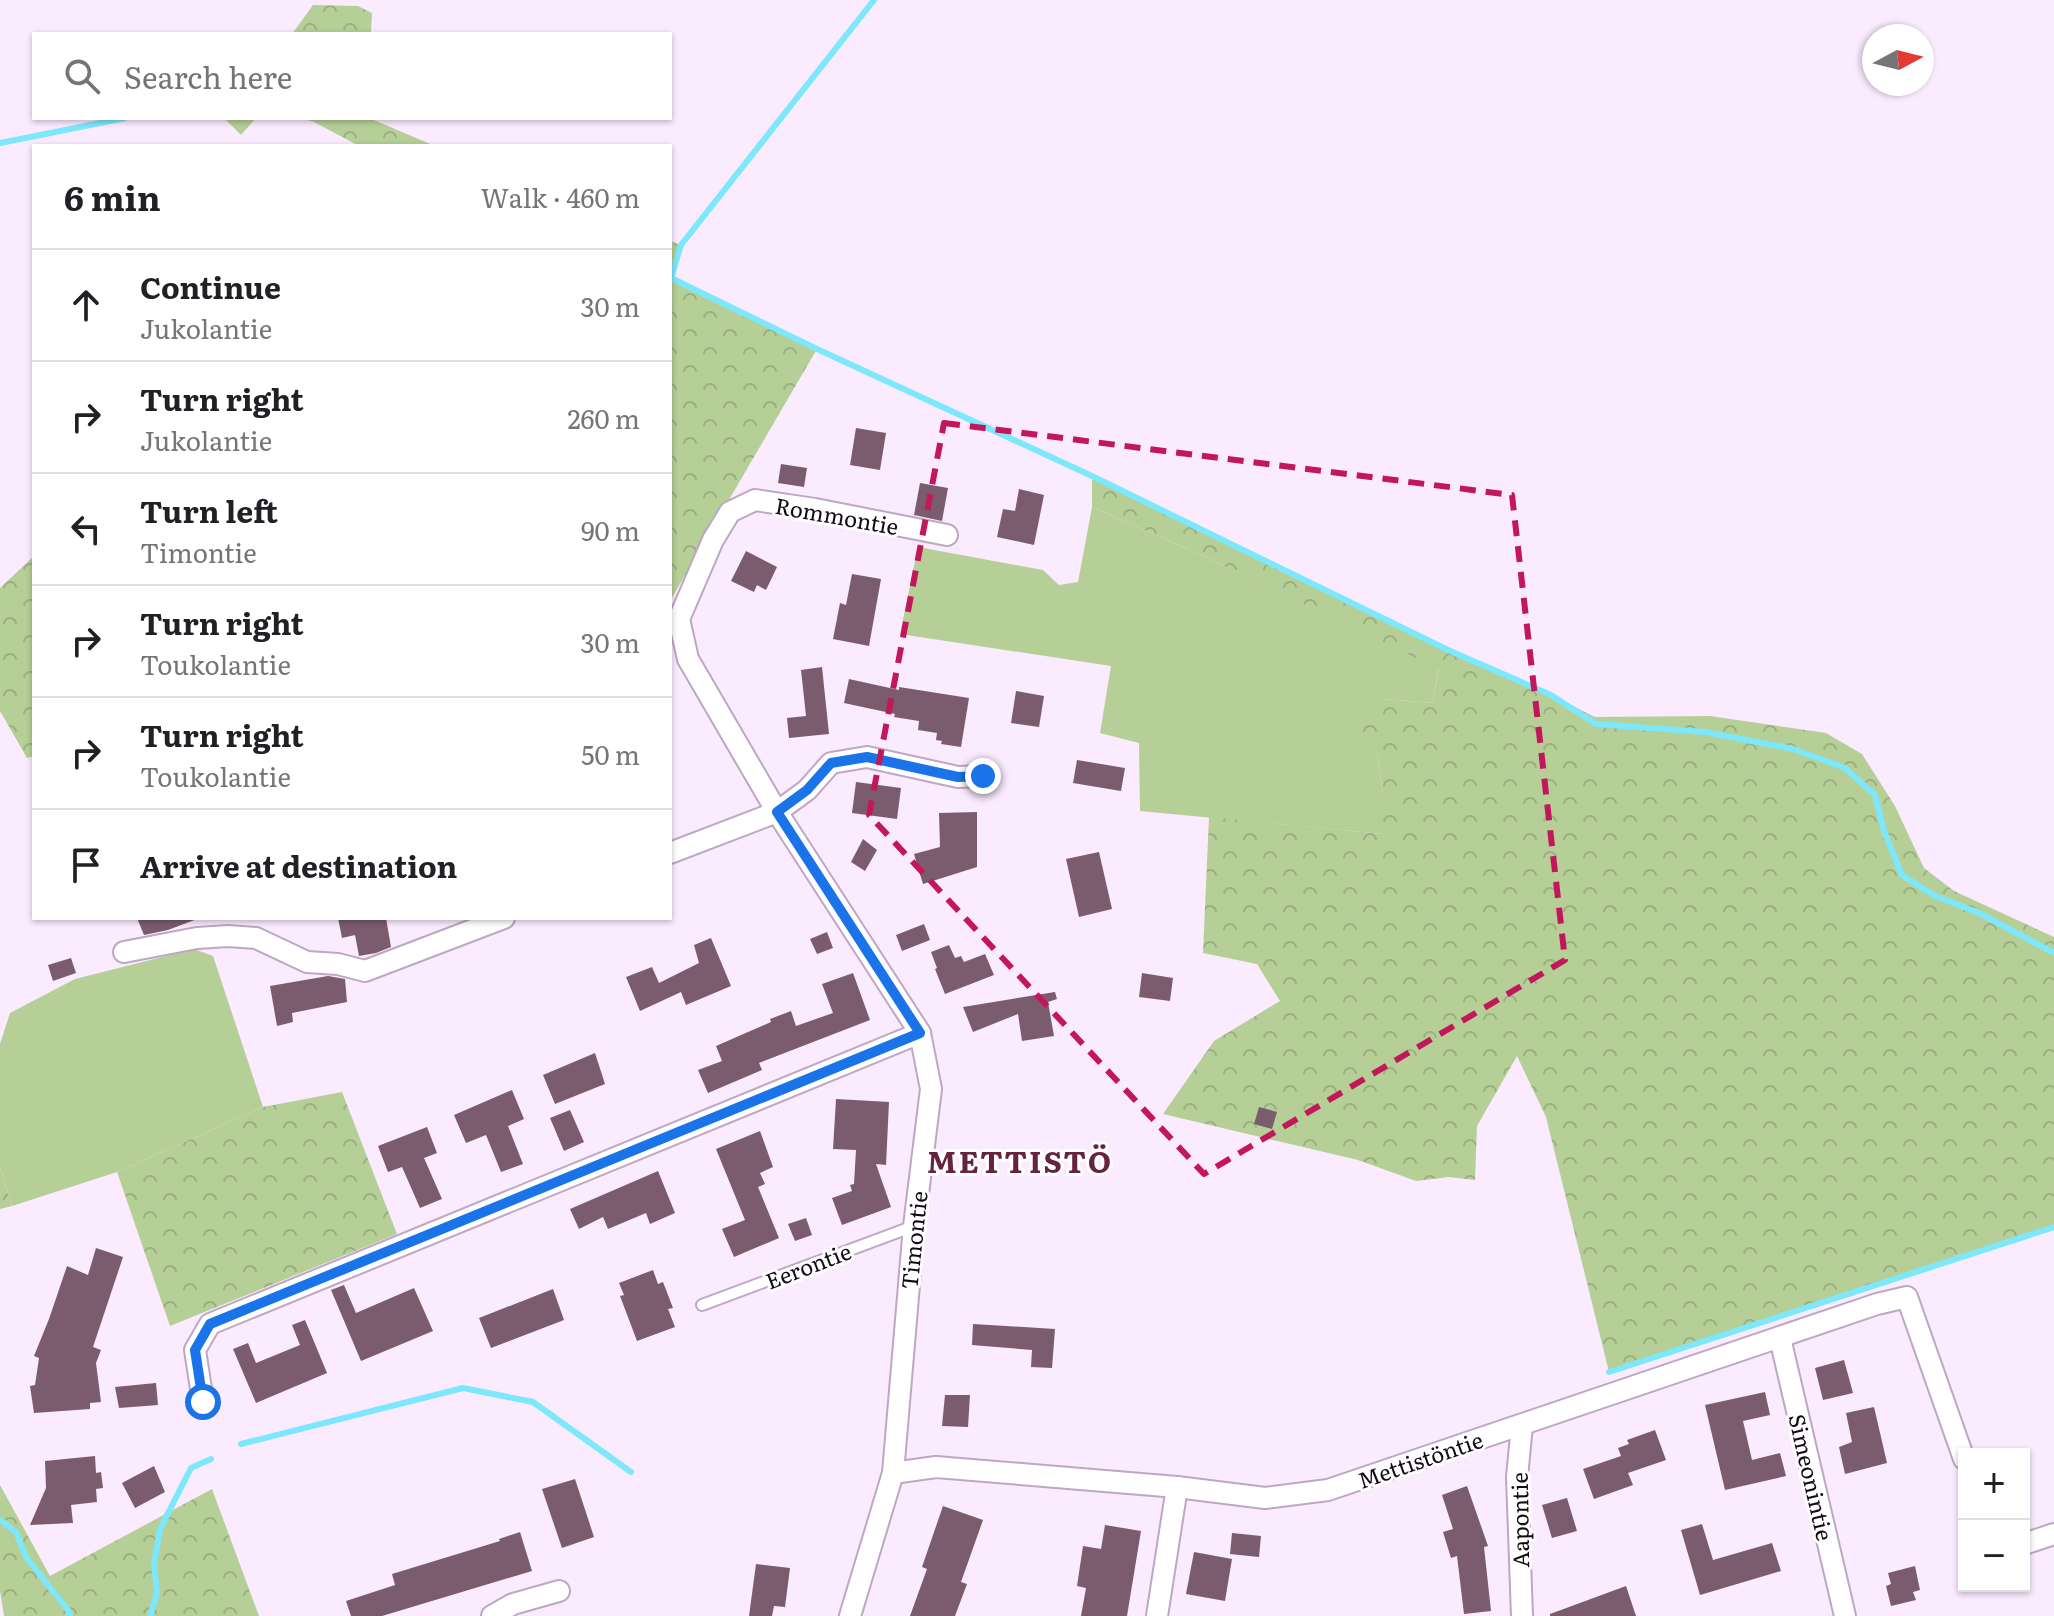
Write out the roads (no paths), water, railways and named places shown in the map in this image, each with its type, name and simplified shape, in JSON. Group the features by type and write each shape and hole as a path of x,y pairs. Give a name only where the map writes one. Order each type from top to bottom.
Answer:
{"street":[{"name":"Rommontie","path":"777,812 688,659 679,619 723,523 730,512 755,500 947,535"},
{"path":"672,852 777,812 807,790 831,763 867,757 958,777 983,776"},
{"name":"Timontie","path":"777,812 920,1033 931,1089 914,1226 893,1473"},
{"path":"124,952 197,938 256,938 307,962 338,964 365,971 499,920"},
{"path":"203,1402 195,1350 210,1324 920,1033"},
{"name":"Mettistöntie","path":"893,1473 936,1467 1177,1487 1265,1498 1328,1490 1877,1304 1907,1297 1960,1448"},
{"name":"Simeonintie","path":"1780,1338 1845,1616"},
{"name":"Aapontie","path":"1522,1425 1517,1477 1522,1616"},
{"path":"850,1616 893,1473"},
{"path":"1157,1616 1177,1487"},
{"path":"2030,1542 2054,1534"},
{"path":"492,1616 513,1604 559,1591"}],"lane":[{"name":"Eerontie","path":"702,1305 914,1226"}],"waterway":[{"path":"672,275 681,245 874,0"},
{"path":"0,143 115,120"},
{"path":"672,278 1092,476 1448,650 1551,695 1596,724 1705,732 1793,749 1845,768 1875,795 1884,831 1902,875 1933,895 1979,913 2054,953"},
{"path":"1609,1372 2054,1227"},
{"path":"241,1444 463,1388 533,1402 631,1472"},
{"path":"150,1616 157,1593 154,1564 160,1529 191,1468 211,1459"},
{"path":"0,1520 16,1532 26,1557 70,1616"}],"district":[{"name":"METTISTÖ","path":"1020,1160"}]}
